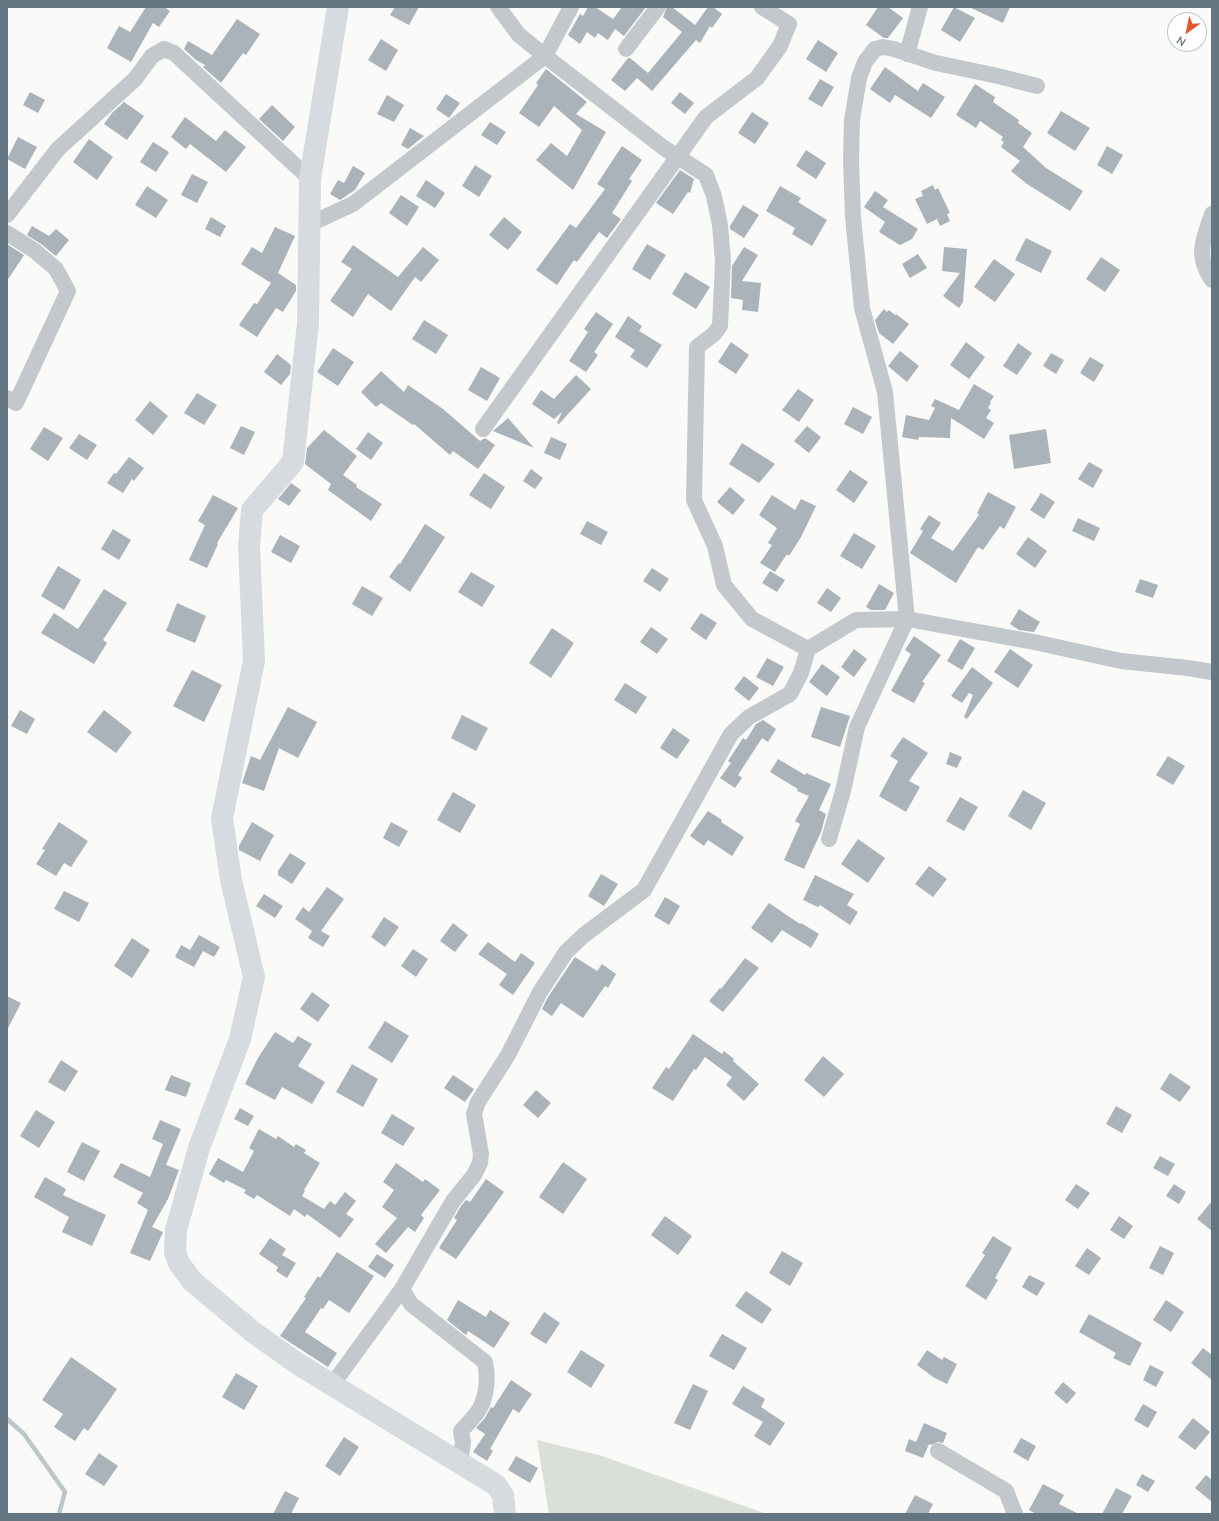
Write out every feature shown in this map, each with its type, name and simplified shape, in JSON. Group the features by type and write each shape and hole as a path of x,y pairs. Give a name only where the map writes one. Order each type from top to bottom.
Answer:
{"main road":[{"path":"338,7 310,179 308,323 293,462 252,510 249,546 254,661 222,818 231,880 254,977 240,1039 199,1148 176,1230 175,1252 179,1263 192,1281 253,1332 298,1364 496,1485 503,1495 506,1514"}],"street":[{"path":"498,7 519,35 678,157 706,175 714,196 720,225 723,261 720,326 714,334 697,347 694,500 715,546 724,585 752,619 808,649"},
{"path":"310,224 353,204 545,56 571,7"},
{"path":"626,49 658,7"},
{"path":"483,429 535,359 706,118 757,78 780,46 790,24 762,7"},
{"path":"907,54 920,7"},
{"path":"829,839 843,791 857,727 907,619 885,392 862,308 853,216 851,161 852,120 859,78 865,62 875,50 882,47 894,49 936,63 1037,86"},
{"path":"7,214 58,149 135,79 152,56 164,49 174,53 310,179"},
{"path":"1212,214 1202,245 1204,268 1212,280"},
{"path":"7,233 35,251 56,269 68,292 16,403 7,398"},
{"path":"335,1387 402,1289 453,1201 474,1175 480,1163 481,1154 474,1114 478,1102 508,1055 540,992 566,952 584,935 644,890 731,734 749,717 790,694 801,672 808,649 856,620 907,619 1034,642 1121,661 1212,672"},
{"path":"402,1289 411,1304 484,1362 487,1372 487,1380 481,1406 462,1431 463,1442 460,1463"},
{"path":"938,1451 1006,1491 1015,1514"}],"shaded area":[{"path":"537,1440 602,1456 767,1514 549,1514"}],"building":[{"path":"146,7 164,7 170,11 159,27 153,23 131,62 107,48 119,26 130,32"},
{"path":"395,7 419,7 409,25 390,15"},
{"path":"588,7 595,7 613,19 622,7 646,7 624,36 615,29 608,40 598,33 595,38 587,32 580,44 568,35 580,14 583,16"},
{"path":"667,7 672,7 695,25 708,7 713,7 722,14 712,28 710,26 700,43 696,40 652,91 637,78 625,91 611,80 628,58 648,73 682,32 663,17"},
{"path":"878,7 888,7 903,18 888,38 884,38 866,25"},
{"path":"954,7 975,18 960,42 941,30"},
{"path":"969,7 1010,7 1003,23"},
{"path":"237,19 260,34 246,55 243,53 221,83 203,67 205,65 196,60 184,49 188,41 212,55"},
{"path":"381,39 398,50 386,71 368,60"},
{"path":"818,40 838,53 826,72 806,59"},
{"path":"885,67 918,91 923,83 945,97 931,118 895,95 890,103 870,89"},
{"path":"546,69 587,102 576,114 606,132 573,190 536,160 551,143 567,156 582,130 554,106 539,127 519,113 538,85 536,83"},
{"path":"820,79 834,87 822,107 808,99"},
{"path":"975,84 995,97 993,102 1019,120 1018,123 1032,133 1023,147 1046,168 1083,191 1070,211 1027,184 1011,171 1020,161 1001,147 1004,142 1001,140 1003,137 980,121 976,128 956,115"},
{"path":"30,92 45,100 38,113 23,105"},
{"path":"680,92 694,103 685,114 671,103"},
{"path":"446,94 460,103 449,118 436,109"},
{"path":"387,95 404,105 394,122 377,114"},
{"path":"124,102 144,116 127,140 104,124 112,113"},
{"path":"272,105 295,127 283,141 259,119"},
{"path":"1061,111 1090,128 1075,151 1047,133"},
{"path":"752,112 769,123 755,144 738,133"},
{"path":"185,117 216,141 225,130 246,147 226,172 190,144 186,149 171,137"},
{"path":"490,122 506,132 497,145 481,135"},
{"path":"410,128 424,136 408,149 401,145"},
{"path":"18,137 37,147 25,169 7,159"},
{"path":"89,139 113,157 97,180 73,162"},
{"path":"153,142 169,152 156,172 140,162"},
{"path":"622,146 642,160 629,179 632,181 612,213 621,219 607,238 599,232 577,262 574,260 557,285 536,270 570,224 576,228 605,189 597,184"},
{"path":"1107,146 1123,155 1112,174 1097,165"},
{"path":"806,150 826,163 816,179 796,166"},
{"path":"475,165 492,176 479,197 462,186"},
{"path":"353,166 365,173 355,190 340,200 330,194 338,180 344,183"},
{"path":"680,170 694,179 690,193 688,192 673,214 656,203"},
{"path":"192,174 208,182 197,203 181,195"},
{"path":"426,180 445,193 435,208 416,196"},
{"path":"933,185 935,190 938,188 950,213 947,214 950,221 940,226 937,219 927,224 915,199 923,196 921,191"},
{"path":"147,186 168,200 156,218 135,205"},
{"path":"780,186 801,198 798,202 827,220 812,246 792,234 795,228 766,211"},
{"path":"875,191 888,200 883,207 918,229 912,239 900,245 879,232 885,222 864,207"},
{"path":"401,195 419,207 407,226 389,213"},
{"path":"743,205 759,215 744,238 730,229 730,226"},
{"path":"211,217 226,226 220,237 205,229"},
{"path":"504,217 522,232 508,250 489,235"},
{"path":"32,226 49,236 56,229 69,240 56,256 27,235"},
{"path":"275,227 295,236 278,273 296,285 296,291 283,312 276,308 257,337 239,325 254,303 257,304 271,283 241,264 252,247 262,253"},
{"path":"1026,238 1052,251 1041,273 1015,260"},
{"path":"7,244 24,255 7,281"},
{"path":"647,244 666,255 650,280 632,269"},
{"path":"353,245 398,277 423,247 439,260 421,282 415,277 391,311 368,294 353,317 330,301 352,269 341,262"},
{"path":"744,247 758,255 742,281 761,283 758,312 742,310 743,300 731,298 732,266"},
{"path":"944,247 967,249 963,302 959,308 943,296 960,273 942,271"},
{"path":"918,254 927,268 910,278 902,264"},
{"path":"1101,257 1120,270 1105,292 1086,279"},
{"path":"994,259 1015,274 995,302 974,287"},
{"path":"685,272 710,287 696,309 672,294"},
{"path":"884,309 887,312 889,310 895,315 896,314 909,324 893,344 879,333 875,320"},
{"path":"596,312 613,324 594,352 598,355 586,372 569,361 588,332 584,329"},
{"path":"628,316 642,326 639,331 662,345 647,368 630,357 635,350 615,337"},
{"path":"424,320 448,335 436,354 412,339"},
{"path":"731,342 749,355 736,374 718,362"},
{"path":"966,342 985,357 969,379 950,365"},
{"path":"1018,343 1032,353 1017,375 1003,366"},
{"path":"333,348 354,362 338,386 317,372"},
{"path":"900,351 919,366 907,382 888,366"},
{"path":"1051,353 1064,360 1056,374 1043,366"},
{"path":"277,354 291,365 290,374 281,385 264,372"},
{"path":"1090,357 1104,365 1094,382 1080,373"},
{"path":"481,367 500,378 487,401 468,390"},
{"path":"381,371 404,392 408,385 443,409 480,441 485,438 495,445 478,469 453,451 450,455 414,424 413,425 381,403 376,407 361,392"},
{"path":"576,375 591,389 559,424 557,423 562,412 554,419 532,404 541,390 554,399"},
{"path":"974,384 994,396 988,408 991,410 986,418 994,423 984,439 951,418 950,438 919,437 918,440 902,437 906,415 929,420 935,408 931,406 935,399 959,410"},
{"path":"798,389 814,400 799,422 782,410"},
{"path":"197,393 217,405 204,425 184,413"},
{"path":"150,401 168,416 153,435 135,420"},
{"path":"853,407 872,417 863,434 844,424"},
{"path":"508,418 534,448 493,431"},
{"path":"241,426 255,432 244,455 230,448"},
{"path":"807,426 821,437 809,453 794,441"},
{"path":"44,427 63,438 48,461 30,449"},
{"path":"1046,429 1051,463 1014,469 1009,435"},
{"path":"324,430 357,456 343,475 357,485 356,487 382,504 371,521 328,490 331,484 305,464 307,448"},
{"path":"368,432 383,443 371,460 356,449"},
{"path":"79,434 97,445 87,460 69,448"},
{"path":"551,437 567,444 560,460 544,453"},
{"path":"742,443 775,464 759,483 729,464"},
{"path":"129,457 144,468 134,481 132,479 123,493 107,483"},
{"path":"1089,462 1103,470 1093,488 1078,479"},
{"path":"531,469 543,478 535,489 523,481"},
{"path":"850,470 868,482 854,503 836,490"},
{"path":"484,473 505,487 491,509 469,495"},
{"path":"291,483 301,490 289,506 278,499"},
{"path":"730,487 745,500 733,515 717,502"},
{"path":"988,492 1016,507 1004,529 1000,526 983,550 978,547 956,583 910,553 923,531 920,529 929,515 941,523 931,538 953,551 979,515 977,513"},
{"path":"1041,493 1055,502 1044,519 1030,510"},
{"path":"213,495 238,508 217,543 218,544 207,568 189,560 205,525 198,521"},
{"path":"772,495 795,510 801,499 816,506 801,537 789,556 787,554 775,572 760,563 772,545 768,543 777,528 759,515"},
{"path":"1078,518 1100,528 1094,541 1072,531"},
{"path":"587,521 608,532 601,545 580,534"},
{"path":"425,524 445,537 410,592 389,577 399,563 400,564"},
{"path":"113,529 131,540 119,560 101,549"},
{"path":"854,533 876,546 862,569 840,556"},
{"path":"280,535 300,546 291,563 271,552"},
{"path":"1028,537 1047,551 1035,568 1016,554"},
{"path":"58,566 81,580 64,610 41,596"},
{"path":"652,568 669,579 660,592 643,581"},
{"path":"770,571 785,580 777,592 762,583"},
{"path":"471,572 495,586 482,607 458,592"},
{"path":"1140,579 1158,585 1153,598 1135,592"},
{"path":"879,584 894,593 885,610 871,610 866,607"},
{"path":"362,586 383,598 372,616 352,604"},
{"path":"827,588 841,598 831,612 817,603"},
{"path":"104,589 127,603 103,640 107,643 94,664 41,633 54,613 78,629"},
{"path":"177,603 206,616 195,643 166,631"},
{"path":"1019,609 1040,622 1034,632 1019,630 1010,624"},
{"path":"701,613 717,623 706,640 690,629"},
{"path":"651,627 668,639 657,654 640,642"},
{"path":"552,628 574,643 551,678 529,663"},
{"path":"914,636 941,655 922,682 925,683 914,703 891,691 911,654 905,650"},
{"path":"960,639 975,648 962,670 947,661"},
{"path":"854,649 867,659 854,677 841,667"},
{"path":"1010,649 1033,665 1018,688 994,672"},
{"path":"767,658 784,667 773,686 756,677"},
{"path":"822,664 840,677 827,696 809,682"},
{"path":"972,667 993,683 967,719 964,717 973,695 969,693 962,703 951,696"},
{"path":"192,670 222,685 204,722 173,706"},
{"path":"744,676 759,688 749,701 734,689"},
{"path":"625,683 647,697 636,714 614,700"},
{"path":"288,707 317,722 298,758 279,748 264,791 242,783 251,756 260,760"},
{"path":"821,707 850,716 840,747 811,737"},
{"path":"20,710 35,719 27,734 11,726"},
{"path":"104,710 132,732 116,753 87,732"},
{"path":"462,715 488,728 476,751 451,738"},
{"path":"763,720 776,729 768,742 762,738 738,775 742,778 735,788 720,778 731,763 728,761 743,738 746,740 756,724"},
{"path":"673,728 690,740 677,759 660,748"},
{"path":"903,737 928,753 909,781 920,787 906,812 879,796 898,761 890,756"},
{"path":"950,752 962,757 957,768 946,764"},
{"path":"1168,756 1185,766 1173,785 1156,775"},
{"path":"778,759 805,775 806,773 831,784 819,810 826,814 821,832 804,869 784,860 800,824 795,821 809,796 797,791 798,789 770,772"},
{"path":"1023,790 1046,803 1031,830 1008,816"},
{"path":"453,792 476,805 460,833 437,820"},
{"path":"960,797 978,807 964,831 946,821"},
{"path":"708,811 722,820 721,822 744,837 732,856 708,840 704,846 690,836"},
{"path":"59,822 88,841 71,867 64,863 56,876 36,864 45,850 42,849"},
{"path":"252,822 274,835 260,861 239,850 239,846"},
{"path":"391,822 408,831 399,847 383,838"},
{"path":"858,839 885,858 868,883 841,864"},
{"path":"290,853 306,863 292,884 278,875 278,871"},
{"path":"929,866 947,879 933,897 915,884"},
{"path":"601,874 618,884 604,906 588,896"},
{"path":"815,875 854,894 847,905 858,912 850,925 820,905 818,907 803,900"},
{"path":"327,887 344,899 321,931 330,936 323,947 308,938 312,931 295,919 303,907 309,912"},
{"path":"64,891 89,903 79,922 54,909"},
{"path":"264,894 283,906 275,918 256,906"},
{"path":"665,897 680,906 669,925 654,916"},
{"path":"769,903 800,924 801,923 819,934 811,948 782,930 772,943 751,928"},
{"path":"384,917 399,927 385,947 371,937"},
{"path":"453,923 468,935 455,952 440,941"},
{"path":"199,935 220,947 214,957 203,951 194,967 175,957 181,945 190,950"},
{"path":"132,938 150,950 132,978 114,966"},
{"path":"488,942 515,962 521,953 535,963 513,995 499,985 507,974 478,954"},
{"path":"413,949 428,959 416,977 401,966"},
{"path":"575,957 597,971 602,964 616,974 608,988 605,986 583,1018 561,1003 552,1016 542,1009 548,997"},
{"path":"745,958 759,968 723,1012 709,1001 720,988 721,989"},
{"path":"312,992 330,1005 318,1022 300,1009"},
{"path":"7,996 21,1003 7,1030"},
{"path":"385,1021 409,1036 392,1063 368,1048"},
{"path":"275,1032 293,1043 298,1036 312,1044 298,1066 325,1082 312,1104 282,1087 275,1100 245,1084 258,1058"},
{"path":"693,1034 722,1054 724,1051 759,1084 744,1101 726,1085 732,1077 705,1057 696,1070 694,1069 673,1101 652,1088 666,1067 669,1069"},
{"path":"823,1056 844,1074 824,1097 804,1080"},
{"path":"61,1060 78,1071 65,1092 48,1082"},
{"path":"352,1064 378,1079 363,1107 336,1092"},
{"path":"1170,1073 1191,1087 1180,1102 1160,1089"},
{"path":"171,1075 191,1083 186,1097 165,1090"},
{"path":"453,1075 474,1089 465,1102 444,1088"},
{"path":"536,1090 551,1103 538,1118 523,1105"},
{"path":"1116,1106 1132,1115 1122,1133 1106,1124"},
{"path":"240,1108 254,1116 248,1126 234,1119"},
{"path":"36,1110 55,1122 39,1148 20,1136"},
{"path":"392,1114 415,1128 403,1146 381,1133"},
{"path":"160,1120 181,1129 166,1165 179,1170 168,1199 152,1227 163,1232 150,1261 130,1253 148,1210 137,1203 143,1193 113,1177 121,1163 150,1177 163,1144 152,1139"},
{"path":"259,1129 276,1139 278,1136 294,1147 296,1144 306,1150 304,1153 320,1163 302,1196 324,1209 330,1201 335,1205 345,1192 356,1201 346,1214 354,1219 340,1238 307,1214 305,1217 294,1209 290,1216 257,1195 254,1199 244,1193 246,1190 226,1180 224,1183 209,1174 218,1158 243,1172 254,1151 249,1148"},
{"path":"82,1142 100,1151 84,1181 67,1172"},
{"path":"1160,1156 1175,1164 1168,1176 1153,1168"},
{"path":"563,1162 587,1179 563,1214 539,1197"},
{"path":"396,1163 423,1182 425,1179 440,1190 421,1215 424,1218 415,1232 408,1227 386,1253 375,1244 397,1218 382,1207 394,1190 383,1182"},
{"path":"45,1177 66,1189 63,1195 106,1215 92,1246 62,1232 69,1217 34,1197"},
{"path":"486,1179 504,1192 456,1259 439,1248 457,1220 454,1218 461,1206 466,1200 470,1202"},
{"path":"1076,1184 1090,1193 1078,1209 1065,1200"},
{"path":"1174,1184 1186,1192 1179,1204 1166,1196"},
{"path":"1212,1201 1212,1231 1197,1219"},
{"path":"665,1216 692,1236 678,1255 651,1235"},
{"path":"1119,1216 1133,1226 1124,1239 1110,1230"},
{"path":"993,1236 1012,1248 995,1278 998,1280 986,1300 965,1286 985,1255 982,1253"},
{"path":"270,1238 286,1249 282,1255 296,1263 287,1278 276,1271 278,1267 259,1254"},
{"path":"1160,1246 1174,1253 1163,1275 1149,1268"},
{"path":"1087,1248 1101,1258 1089,1275 1075,1266"},
{"path":"782,1251 803,1263 790,1286 769,1273"},
{"path":"337,1252 374,1276 349,1313 329,1300 323,1309 321,1308 305,1332 337,1353 328,1367 280,1336 306,1298 304,1297 318,1276 320,1278"},
{"path":"377,1254 394,1265 385,1278 368,1267"},
{"path":"1029,1275 1045,1283 1037,1296 1022,1287"},
{"path":"746,1291 772,1309 762,1324 735,1306"},
{"path":"458,1300 486,1317 490,1310 510,1323 494,1348 468,1331 466,1335 447,1320"},
{"path":"1166,1300 1184,1312 1171,1332 1153,1320"},
{"path":"544,1312 560,1323 546,1344 530,1334"},
{"path":"1089,1314 1142,1343 1130,1366 1113,1358 1116,1353 1079,1332"},
{"path":"722,1334 747,1348 734,1370 709,1356"},
{"path":"1203,1348 1212,1355 1212,1380 1191,1363"},
{"path":"581,1350 605,1365 591,1388 567,1372"},
{"path":"927,1350 942,1360 944,1357 957,1364 947,1384 933,1377 917,1365"},
{"path":"71,1357 117,1389 88,1431 84,1428 75,1441 54,1427 63,1414 42,1400"},
{"path":"1150,1365 1164,1372 1156,1387 1143,1380"},
{"path":"236,1373 258,1386 244,1410 222,1397"},
{"path":"511,1380 532,1394 519,1413 513,1409 490,1449 493,1451 487,1461 473,1452 485,1434 476,1428 485,1418 491,1407 493,1408"},
{"path":"1063,1382 1076,1393 1067,1404 1054,1393"},
{"path":"693,1384 708,1391 690,1430 674,1423"},
{"path":"743,1386 765,1399 761,1407 785,1423 770,1446 754,1436 763,1422 732,1404"},
{"path":"1143,1404 1157,1412 1148,1428 1134,1420"},
{"path":"1193,1418 1210,1432 1195,1450 1178,1437"},
{"path":"924,1423 947,1433 943,1443 938,1442 931,1445 929,1444 923,1458 905,1451 909,1439 916,1442"},
{"path":"344,1437 359,1447 340,1476 325,1466"},
{"path":"1021,1438 1036,1446 1028,1461 1013,1452"},
{"path":"99,1453 118,1466 104,1486 85,1474"},
{"path":"516,1456 538,1468 530,1483 508,1470"},
{"path":"1142,1474 1155,1481 1148,1492 1136,1485"},
{"path":"1206,1475 1212,1480 1212,1502 1195,1488"},
{"path":"1043,1484 1064,1495 1059,1504 1079,1514 1036,1514 1029,1510"},
{"path":"1116,1488 1132,1496 1122,1514 1102,1514"},
{"path":"285,1491 299,1498 291,1514 273,1514"},
{"path":"915,1495 933,1504 928,1514 905,1514"}],"waterway":[{"path":"7,1419 24,1434 65,1492 59,1514"}]}
